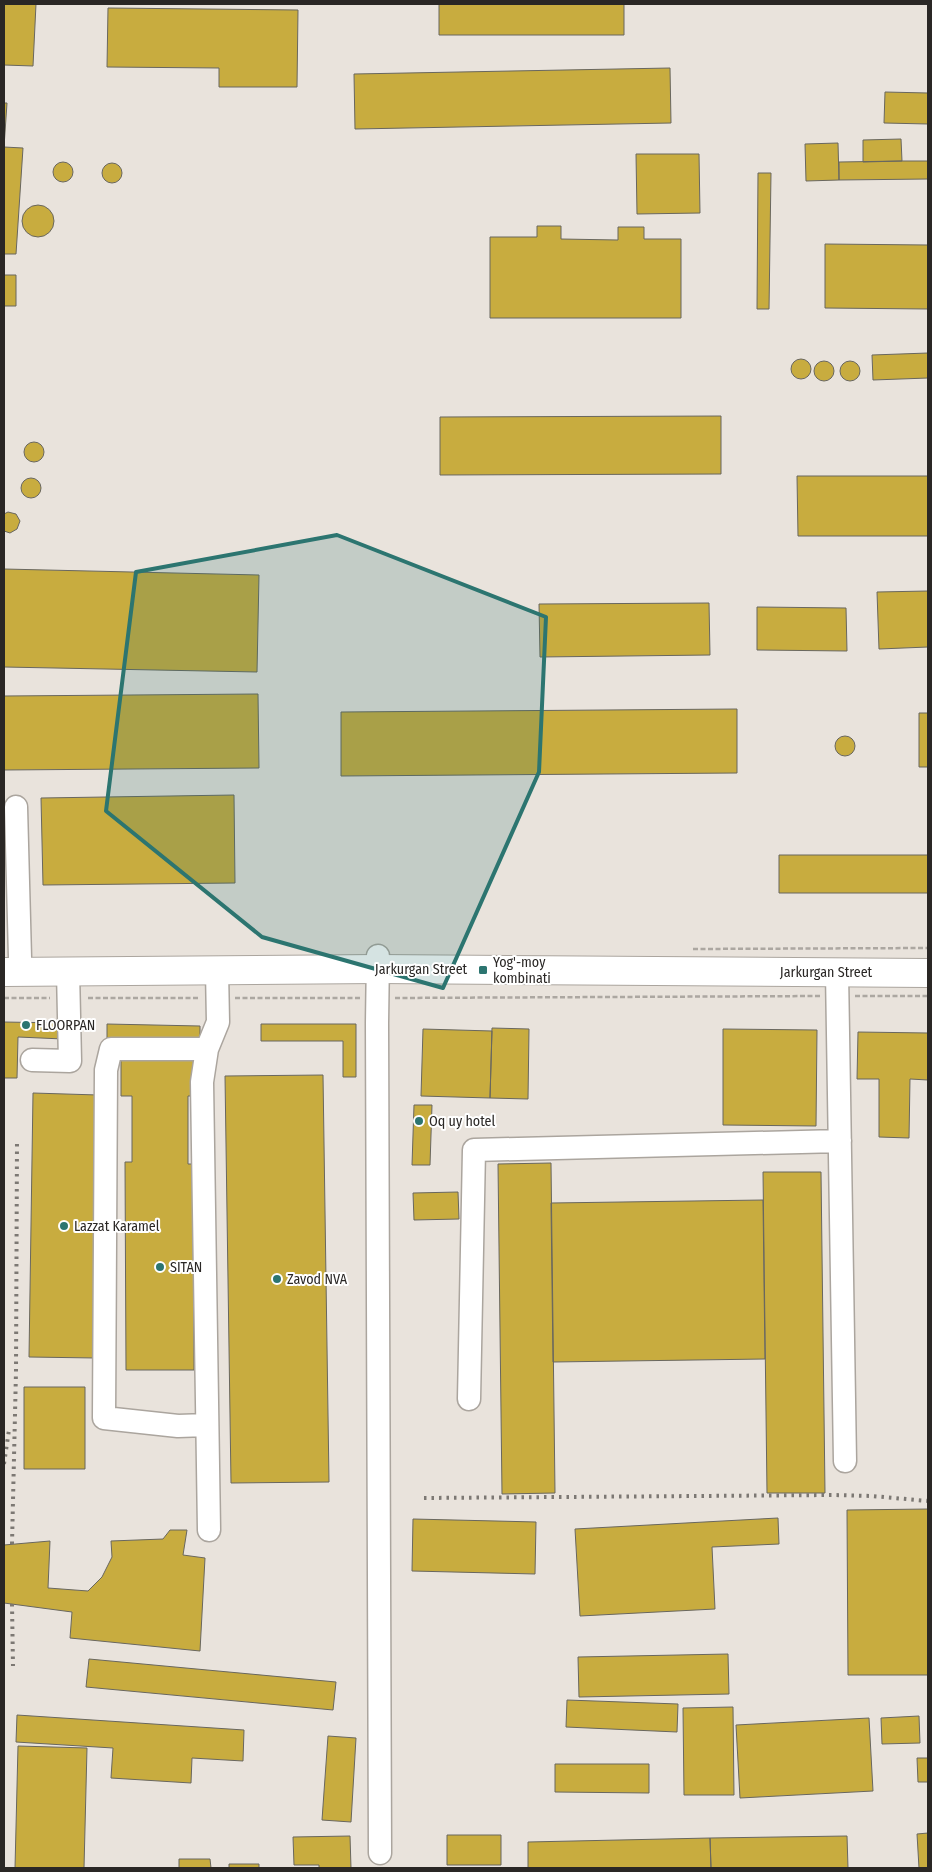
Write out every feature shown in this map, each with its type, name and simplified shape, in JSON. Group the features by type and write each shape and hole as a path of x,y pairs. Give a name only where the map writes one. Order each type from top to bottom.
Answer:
{"main road":[{"name":"Jarkurgan Street","path":"9,963 928,959"},
{"name":"Jarkurgan Street","path":"9,963 69,985 217,970 378,962 837,984 928,973"}],"lane":[{"path":"9,963 16,807"},
{"path":"378,962 380,1854"},
{"path":"209,1530 202,1082 207,1050 218,1022 217,970"},
{"path":"837,984 845,1461"},
{"path":"32,1060 70,1061 69,985"},
{"path":"207,1050 111,1049 106,1070 104,1408 104,1418 178,1426 207,1425"},
{"path":"469,1399 474,1150 840,1141"}],"path":[{"path":"4,998 69,985 218,998 377,998 837,984 928,996"}],"highlighted area":[{"path":"337,535 546,617 539,772 443,988 262,937 106,811 136,572"}],"building":[{"path":"4,4 36,4 33,66 4,65"},
{"path":"439,4 624,4 624,35 439,35"},
{"path":"108,8 298,10 297,87 219,87 219,68 107,67"},
{"path":"670,68 671,123 355,129 354,74"},
{"path":"885,92 928,93 928,124 884,123"},
{"path":"4,103 7,103 4,147"},
{"path":"901,139 902,161 863,162 863,140"},
{"path":"838,143 839,180 806,181 805,144"},
{"path":"4,147 23,148 16,254 4,254"},
{"path":"636,154 699,154 700,213 637,214"},
{"path":"928,161 928,179 839,180 839,162"},
{"path":"63,162 70,165 73,172 70,179 63,182 56,179 53,172 56,165"},
{"path":"112,163 119,166 122,173 119,180 112,183 105,180 102,173 105,166"},
{"path":"758,173 771,173 769,309 757,309"},
{"path":"38,205 44,206 49,210 53,215 53,227 49,232 44,236 38,237 32,236 27,232 23,227 22,221 23,215 27,210 32,206"},
{"path":"537,226 561,226 561,239 618,240 618,227 644,227 644,239 681,239 681,318 490,318 490,237 537,237"},
{"path":"825,244 928,245 928,309 825,308"},
{"path":"4,275 16,275 16,306 4,306"},
{"path":"928,353 928,378 873,380 872,355"},
{"path":"801,359 808,362 811,369 808,376 801,379 794,376 791,369 794,362"},
{"path":"824,361 831,364 834,371 831,378 824,381 817,378 814,371 817,364"},
{"path":"850,361 857,364 860,371 857,378 850,381 843,378 840,371 843,364"},
{"path":"721,416 721,474 440,475 440,417"},
{"path":"34,442 41,445 44,452 41,459 34,462 27,459 24,452 27,445"},
{"path":"797,476 928,476 928,536 798,536"},
{"path":"31,478 38,481 41,488 38,495 31,498 24,495 21,488 24,481"},
{"path":"8,512 16,514 20,521 17,529 10,533 4,531 4,514"},
{"path":"4,569 259,575 257,672 4,667"},
{"path":"928,591 928,647 879,649 877,592"},
{"path":"709,603 710,655 540,657 539,604"},
{"path":"757,607 846,608 847,651 757,650"},
{"path":"258,694 259,768 4,770 4,696"},
{"path":"737,709 737,773 341,776 341,712"},
{"path":"919,713 928,713 928,767 919,767"},
{"path":"845,736 852,739 855,746 852,753 845,756 838,753 835,746 838,739"},
{"path":"234,795 235,883 43,885 41,798"},
{"path":"779,855 928,855 928,893 779,893"},
{"path":"4,1022 63,1023 63,1039 18,1037 17,1078 4,1078"},
{"path":"107,1024 200,1026 200,1040 107,1038"},
{"path":"261,1024 356,1024 356,1077 343,1077 343,1041 261,1041"},
{"path":"492,1028 529,1029 528,1099 490,1098"},
{"path":"423,1029 492,1031 490,1098 421,1096"},
{"path":"723,1029 817,1030 816,1126 723,1125"},
{"path":"858,1032 928,1033 928,1080 910,1079 909,1138 879,1137 879,1079 857,1079"},
{"name":"SITAN","path":"121,1059 194,1059 194,1096 188,1096 188,1164 193,1164 194,1370 126,1370 125,1162 132,1162 132,1096 121,1096"},
{"name":"Zavod NVA","path":"323,1075 329,1482 231,1483 225,1076"},
{"name":"Lazzat Karamel","path":"33,1093 98,1095 95,1358 29,1357"},
{"path":"414,1105 432,1105 430,1165 412,1165"},
{"path":"551,1163 555,1493 502,1494 498,1164"},
{"path":"763,1172 821,1172 825,1493 767,1493"},
{"path":"458,1192 459,1219 414,1220 413,1193"},
{"path":"763,1200 765,1359 553,1362 551,1203"},
{"path":"24,1387 85,1387 85,1469 24,1469"},
{"path":"928,1509 928,1675 848,1675 847,1510"},
{"path":"778,1518 779,1544 712,1547 715,1609 580,1616 575,1529"},
{"path":"413,1519 536,1522 535,1574 412,1571"},
{"path":"170,1530 187,1530 183,1555 205,1558 200,1651 70,1638 72,1612 4,1603 4,1545 50,1541 48,1588 88,1591 102,1577 112,1557 111,1541 163,1539"},
{"path":"728,1654 729,1694 579,1697 578,1657"},
{"path":"89,1659 336,1682 333,1710 86,1687"},
{"path":"567,1700 678,1704 677,1732 566,1727"},
{"path":"733,1707 734,1795 684,1795 683,1708"},
{"path":"17,1715 244,1730 243,1761 192,1758 191,1783 111,1778 113,1748 16,1742"},
{"path":"919,1716 920,1743 882,1744 881,1718"},
{"path":"869,1718 873,1791 740,1798 736,1725"},
{"path":"328,1736 356,1738 351,1822 322,1820"},
{"path":"18,1746 87,1748 84,1868 15,1868"},
{"path":"917,1758 928,1758 928,1782 918,1782"},
{"path":"555,1764 649,1764 649,1793 555,1792"},
{"path":"928,1833 928,1868 919,1868 917,1834"},
{"path":"447,1835 501,1835 501,1865 447,1865"},
{"path":"350,1836 351,1868 319,1868 319,1865 294,1865 293,1837"},
{"path":"847,1836 848,1868 711,1868 710,1838"},
{"path":"710,1838 711,1868 528,1868 528,1842"},
{"path":"179,1859 210,1859 211,1868 179,1868"},
{"path":"229,1864 259,1864 259,1868 229,1868"}],"railway":[{"path":"12,1544 16,1371 17,1140"},
{"path":"4,1464 9,1430"},
{"path":"424,1498 833,1495 928,1501"},
{"path":"12,1604 13,1666"}],"place":[{"name":"Yog'-moy kombinati","path":"483,970"},
{"name":"FLOORPAN","path":"26,1025"},
{"name":"Oq uy hotel","path":"419,1121"},
{"name":"Lazzat Karamel","path":"64,1226"},
{"name":"SITAN","path":"160,1267"},
{"name":"Zavod NVA","path":"277,1279"}]}
